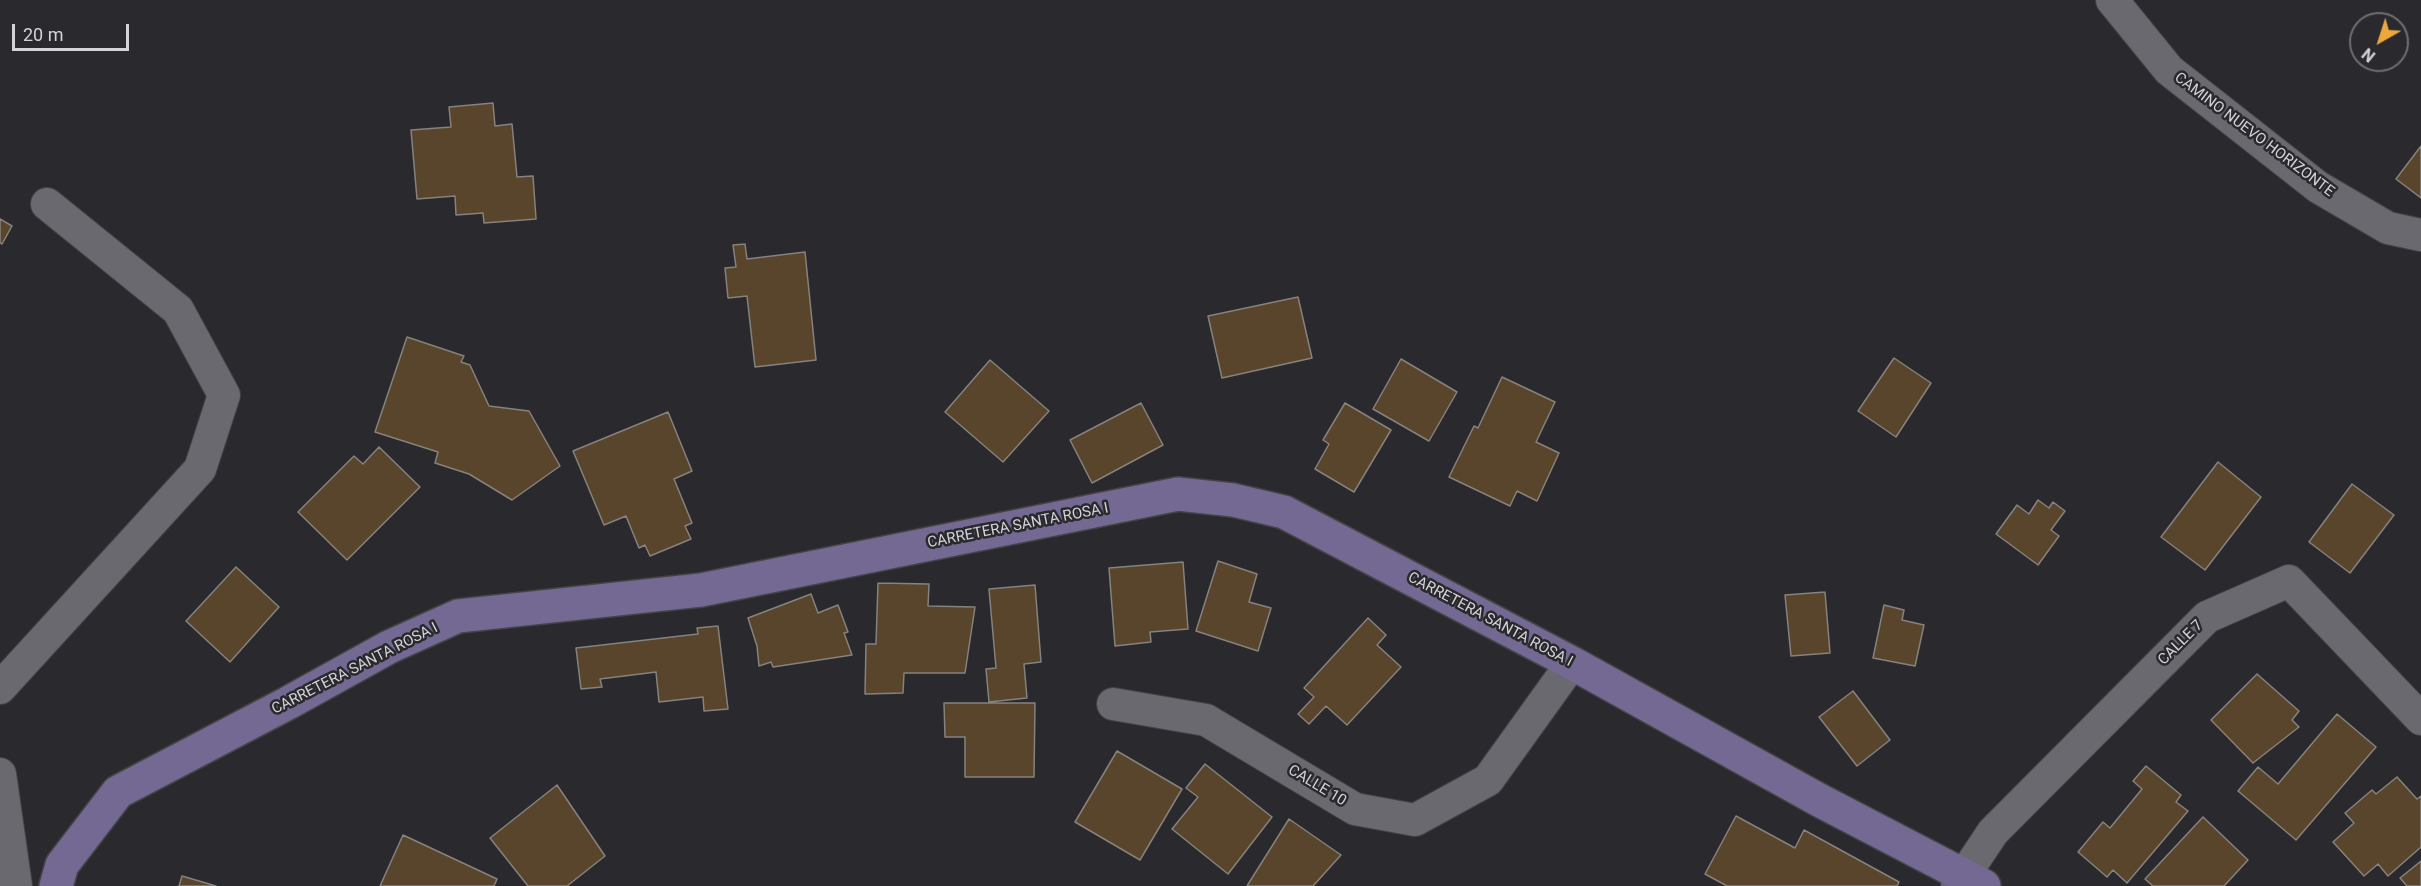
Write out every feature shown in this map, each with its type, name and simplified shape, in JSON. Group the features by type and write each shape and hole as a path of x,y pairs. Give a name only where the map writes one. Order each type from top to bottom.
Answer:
{"street":[{"name":"CAMINO NUEVO HORIZONTE","path":"2112,0 2169,70 2318,187 2388,228 2421,235"},
{"path":"0,688 200,469 225,395 178,310 47,204"},
{"name":"CARRETERA SANTA ROSA I","path":"56,886 62,865 118,792 389,647 458,616 701,590 1178,494 1233,500 1284,512 1572,663 1968,882"},
{"name":"CALLE 7","path":"1968,882 1993,832 2207,617 2289,581 2421,719"},
{"name":"CALLE 10","path":"1113,704 1206,720 1355,809 1415,820 1488,780 1572,663"},
{"path":"0,774 16,886"}],"building":[{"path":"493,103 495,126 512,124 517,177 533,176 536,219 484,223 483,213 456,215 455,196 417,199 411,130 451,127 449,107"},
{"path":"2421,146 2421,198 2396,179"},
{"path":"0,219 12,226 2,244 0,243"},
{"path":"745,244 747,259 805,252 816,360 755,367 747,296 728,298 725,268 736,267 733,245"},
{"path":"1298,297 1312,358 1222,378 1208,316"},
{"path":"407,337 464,356 461,362 470,365 489,406 529,411 560,466 512,500 469,474 435,463 438,452 375,432"},
{"path":"1894,358 1931,383 1896,437 1858,411"},
{"path":"1401,359 1457,392 1429,441 1373,409"},
{"path":"990,360 1049,411 1003,462 945,412"},
{"path":"1502,377 1555,402 1536,442 1559,453 1537,501 1517,491 1510,506 1449,477 1474,426 1478,428"},
{"path":"1141,403 1163,445 1092,483 1070,440"},
{"path":"1345,403 1391,430 1354,492 1315,469 1329,444 1323,440"},
{"path":"668,412 692,471 674,479 692,523 685,526 691,539 650,556 645,545 639,548 626,516 604,525 573,451"},
{"path":"379,447 420,487 347,560 298,512 354,456 363,464"},
{"path":"2218,462 2261,497 2205,570 2161,537"},
{"path":"2352,484 2394,515 2350,573 2309,542"},
{"path":"2038,500 2049,508 2053,502 2065,511 2051,530 2059,536 2038,565 1996,534 2017,505 2029,514"},
{"path":"1218,561 1257,574 1249,602 1271,608 1258,651 1196,631"},
{"path":"1183,562 1188,629 1150,632 1151,642 1115,646 1109,568"},
{"path":"236,567 279,607 230,662 186,621"},
{"path":"878,583 929,584 928,606 975,607 965,673 904,673 903,693 865,694 866,644 876,644"},
{"path":"1035,585 1041,662 1024,664 1027,698 989,702 986,669 996,668 989,589"},
{"path":"1825,592 1830,653 1791,656 1785,595"},
{"path":"811,594 818,613 838,605 848,632 844,633 852,655 773,667 771,662 759,666 757,646 748,618"},
{"path":"1884,605 1904,610 1902,620 1924,625 1915,666 1873,658"},
{"path":"1368,618 1386,635 1377,645 1401,667 1347,725 1326,706 1309,724 1298,714 1314,697 1304,688"},
{"path":"718,626 728,709 704,711 703,697 659,702 656,672 600,679 602,687 581,689 576,648 698,634 697,628"},
{"path":"2257,674 2299,711 2292,720 2299,727 2253,763 2211,720"},
{"path":"1853,691 1890,740 1857,766 1819,717"},
{"path":"944,703 1035,703 1034,777 965,777 965,737 945,737"},
{"path":"2337,714 2376,747 2296,840 2238,791 2258,767 2278,784"},
{"path":"1117,751 1182,789 1140,860 1075,822"},
{"path":"1205,764 1272,817 1228,874 1172,829 1198,797 1186,788"},
{"path":"2146,766 2181,795 2176,802 2188,811 2127,883 2113,870 2107,877 2078,852 2103,822 2110,828 2142,789 2133,781"},
{"path":"2397,777 2417,799 2421,796 2421,847 2388,876 2378,864 2364,876 2333,842 2354,823 2345,813 2372,790 2376,794"},
{"path":"557,785 605,856 567,886 528,886 490,838"},
{"path":"1736,816 1795,848 1804,830 1899,882 1897,886 1727,886 1705,874"},
{"path":"2203,817 2248,860 2224,886 2153,886 2145,879"},
{"path":"1289,819 1341,855 1313,886 1247,886"},
{"path":"403,835 497,879 494,886 380,886"},
{"path":"2421,861 2421,886 2407,886 2400,878"},
{"path":"182,876 216,886 179,886"}]}
